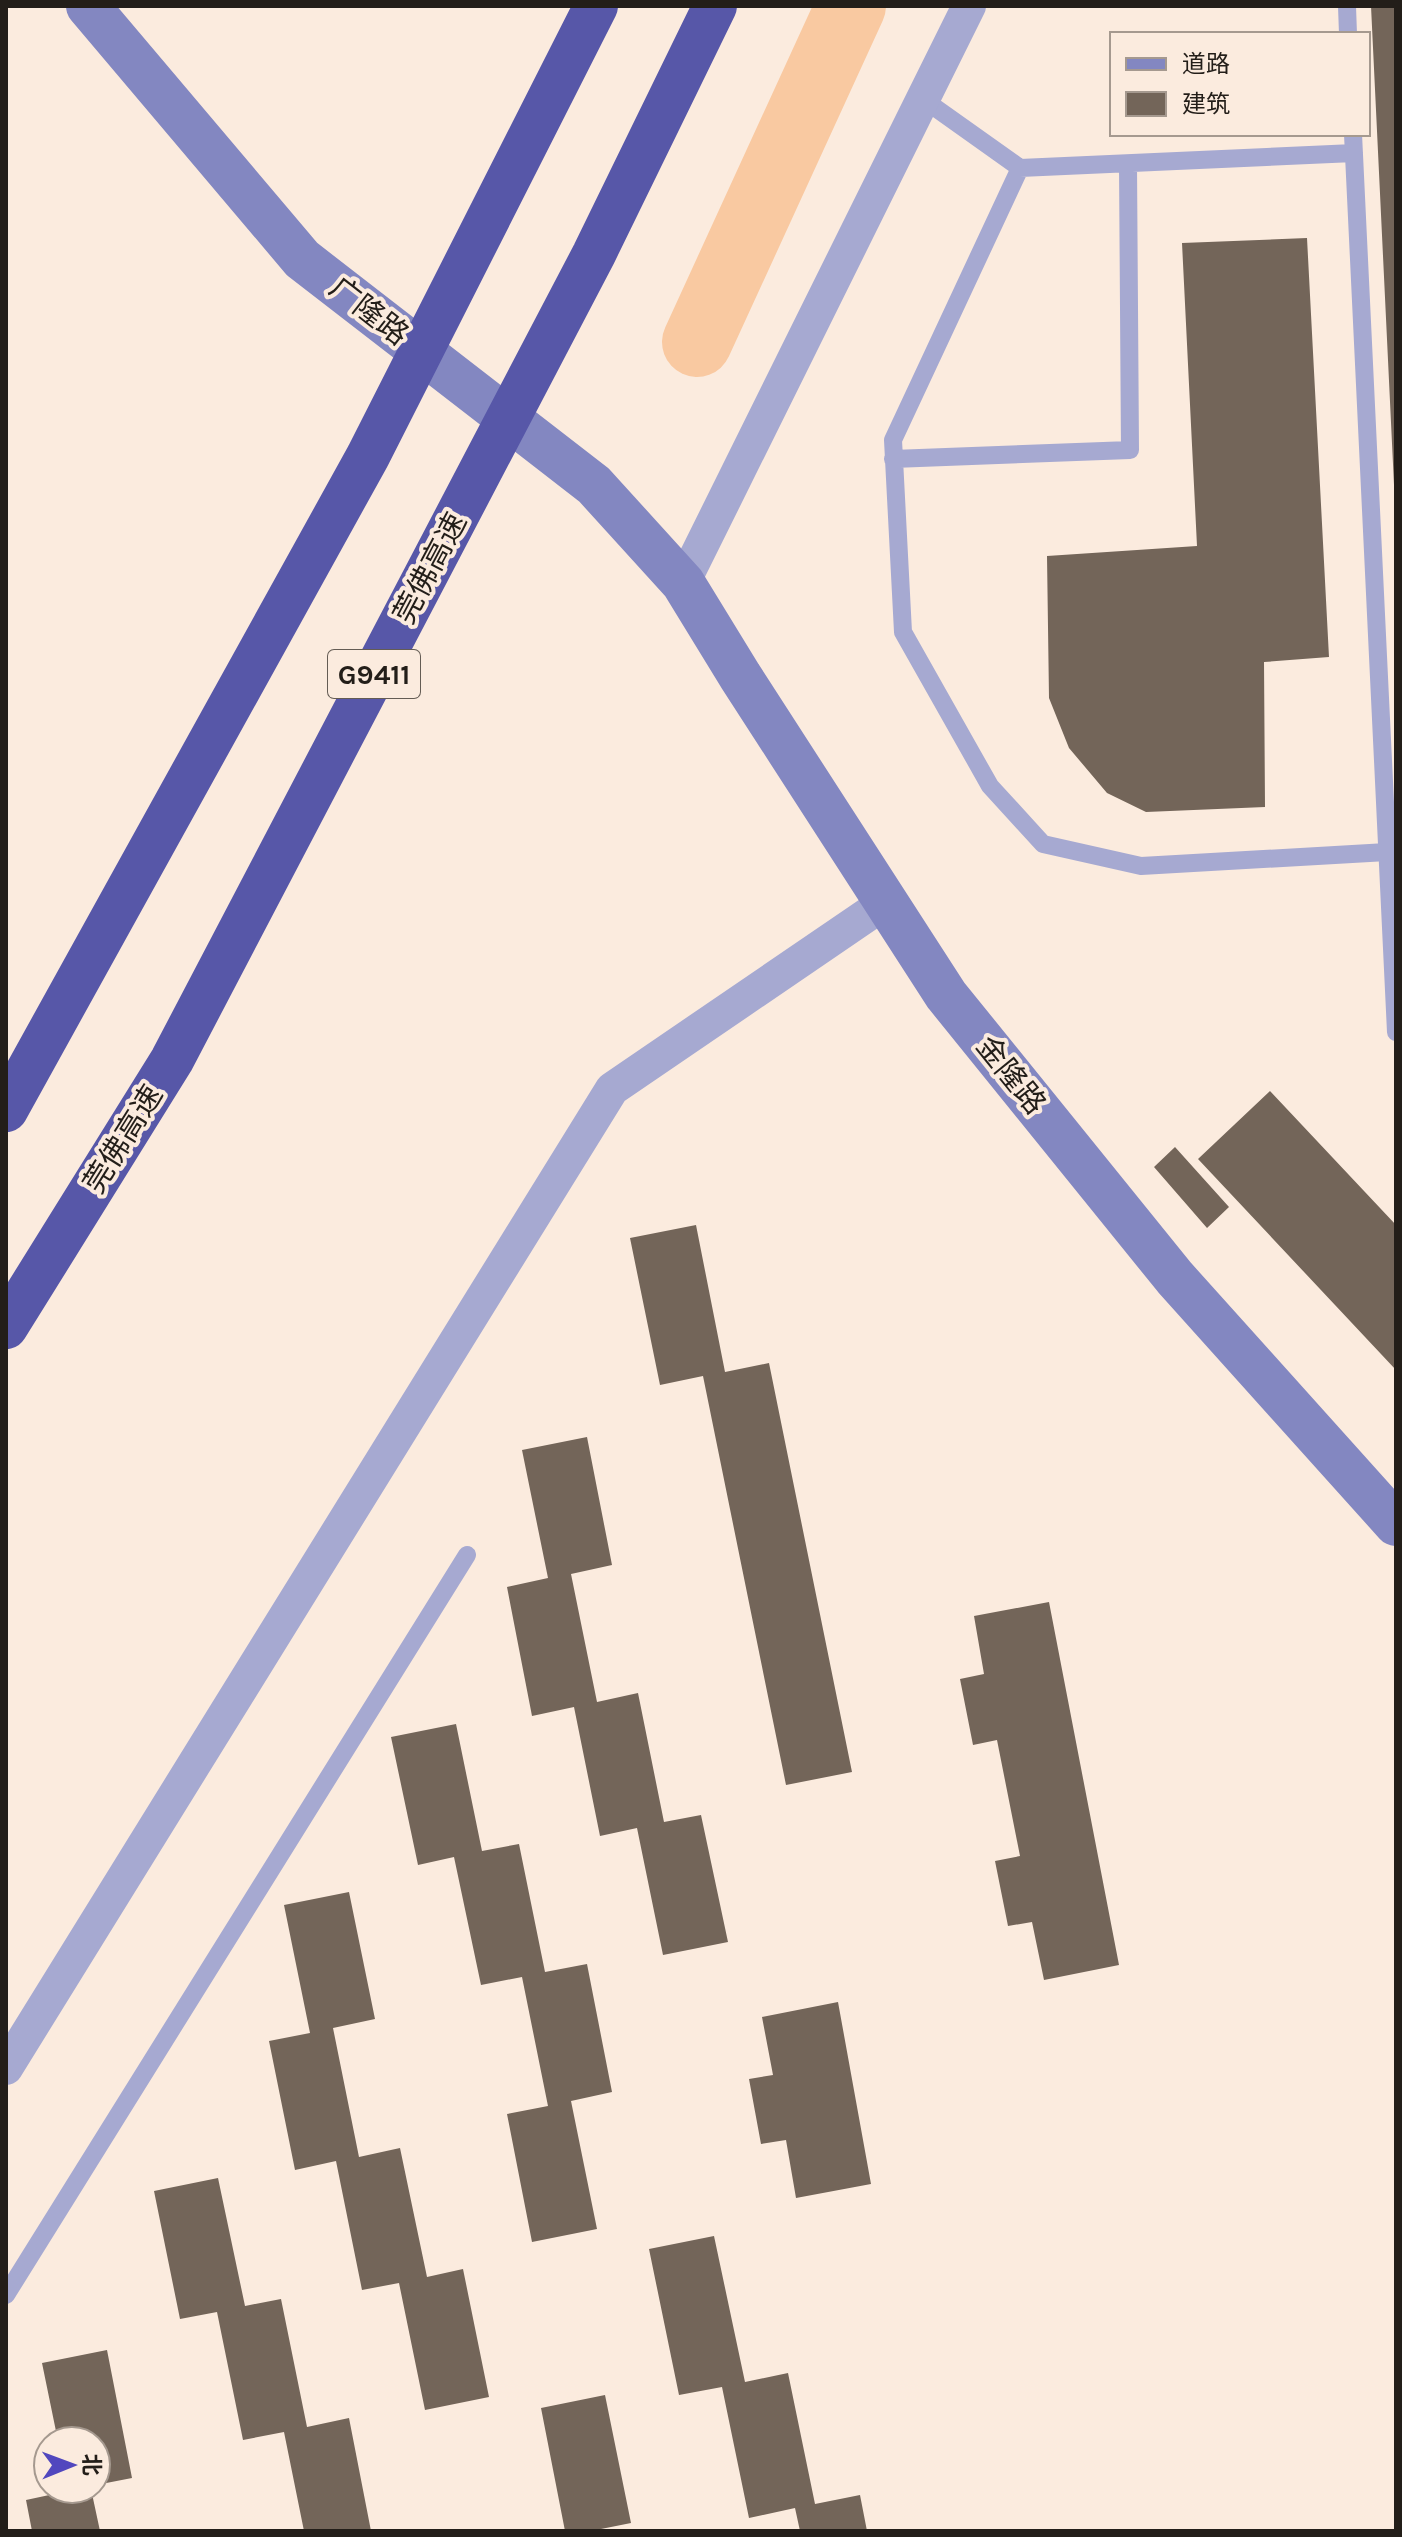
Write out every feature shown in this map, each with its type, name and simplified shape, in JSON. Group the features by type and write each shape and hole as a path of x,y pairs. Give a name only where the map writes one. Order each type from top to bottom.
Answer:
{"highway":[{"path":"6,1110 368,456 596,6"},
{"name":"莞佛高速","path":"6,1327 172,1060 594,254 715,6"}],"main road":[{"name":"广隆路","path":"88,6 302,259 594,485 683,583"},
{"name":"金隆路","path":"683,583 946,995 1155,1254 1396,1524"}],"street":[{"path":"683,583 969,6"},
{"path":"6,2068 612,1089 886,902"}],"lane":[{"path":"1347,6 1348,32"},
{"path":"923,99 1020,168 1128,165 1353,143 1396,1032"},
{"path":"893,459 1130,450 1128,165"},
{"path":"1020,168 893,440 903,632 990,786 1043,844 1141,866 1387,852"},
{"path":"6,2295 467,1555"}],"building":[{"path":"1371,6 1396,6 1396,485 1394,485"},
{"path":"1307,238 1329,657 1264,662 1265,807 1146,812 1107,793 1069,748 1049,698 1047,556 1197,546 1182,243"},
{"path":"1270,1091 1396,1225 1396,1370 1198,1159"},
{"path":"1175,1147 1229,1207 1207,1228 1154,1167"},
{"path":"696,1225 725,1372 769,1363 852,1772 786,1785 703,1376 660,1385 630,1238"},
{"path":"587,1437 612,1565 571,1574 597,1702 638,1693 664,1822 701,1815 728,1942 663,1955 637,1828 600,1836 574,1707 532,1716 507,1587 548,1578 522,1450"},
{"path":"1049,1602 1119,1965 1044,1980 1032,1922 1008,1926 995,1861 1020,1856 997,1740 973,1745 960,1679 984,1674 974,1616"},
{"path":"456,1724 482,1851 519,1844 545,1972 587,1964 612,2092 571,2101 597,2229 532,2242 507,2114 548,2106 522,1977 481,1985 454,1857 418,1865 391,1737"},
{"path":"349,1892 375,2019 333,2028 359,2157 400,2148 427,2277 463,2269 489,2397 425,2410 399,2283 362,2290 336,2161 295,2170 269,2041 310,2033 284,1905"},
{"path":"838,2002 871,2184 796,2198 786,2140 761,2144 749,2079 773,2075 762,2017"},
{"path":"218,2178 245,2306 281,2299 307,2427 349,2418 371,2531 304,2531 284,2432 243,2440 217,2312 180,2319 154,2191"},
{"path":"714,2236 745,2382 788,2373 815,2504 860,2495 867,2531 800,2531 795,2508 749,2518 722,2387 679,2395 649,2249"},
{"path":"107,2350 132,2478 112,2482 112,2425 55,2425 42,2363"},
{"path":"605,2395 631,2523 591,2531 565,2531 541,2408"},
{"path":"32,2499 32,2505 94,2505 100,2531 32,2531 26,2500"}],"waterway":[{"path":"697,342 851,6"}]}
